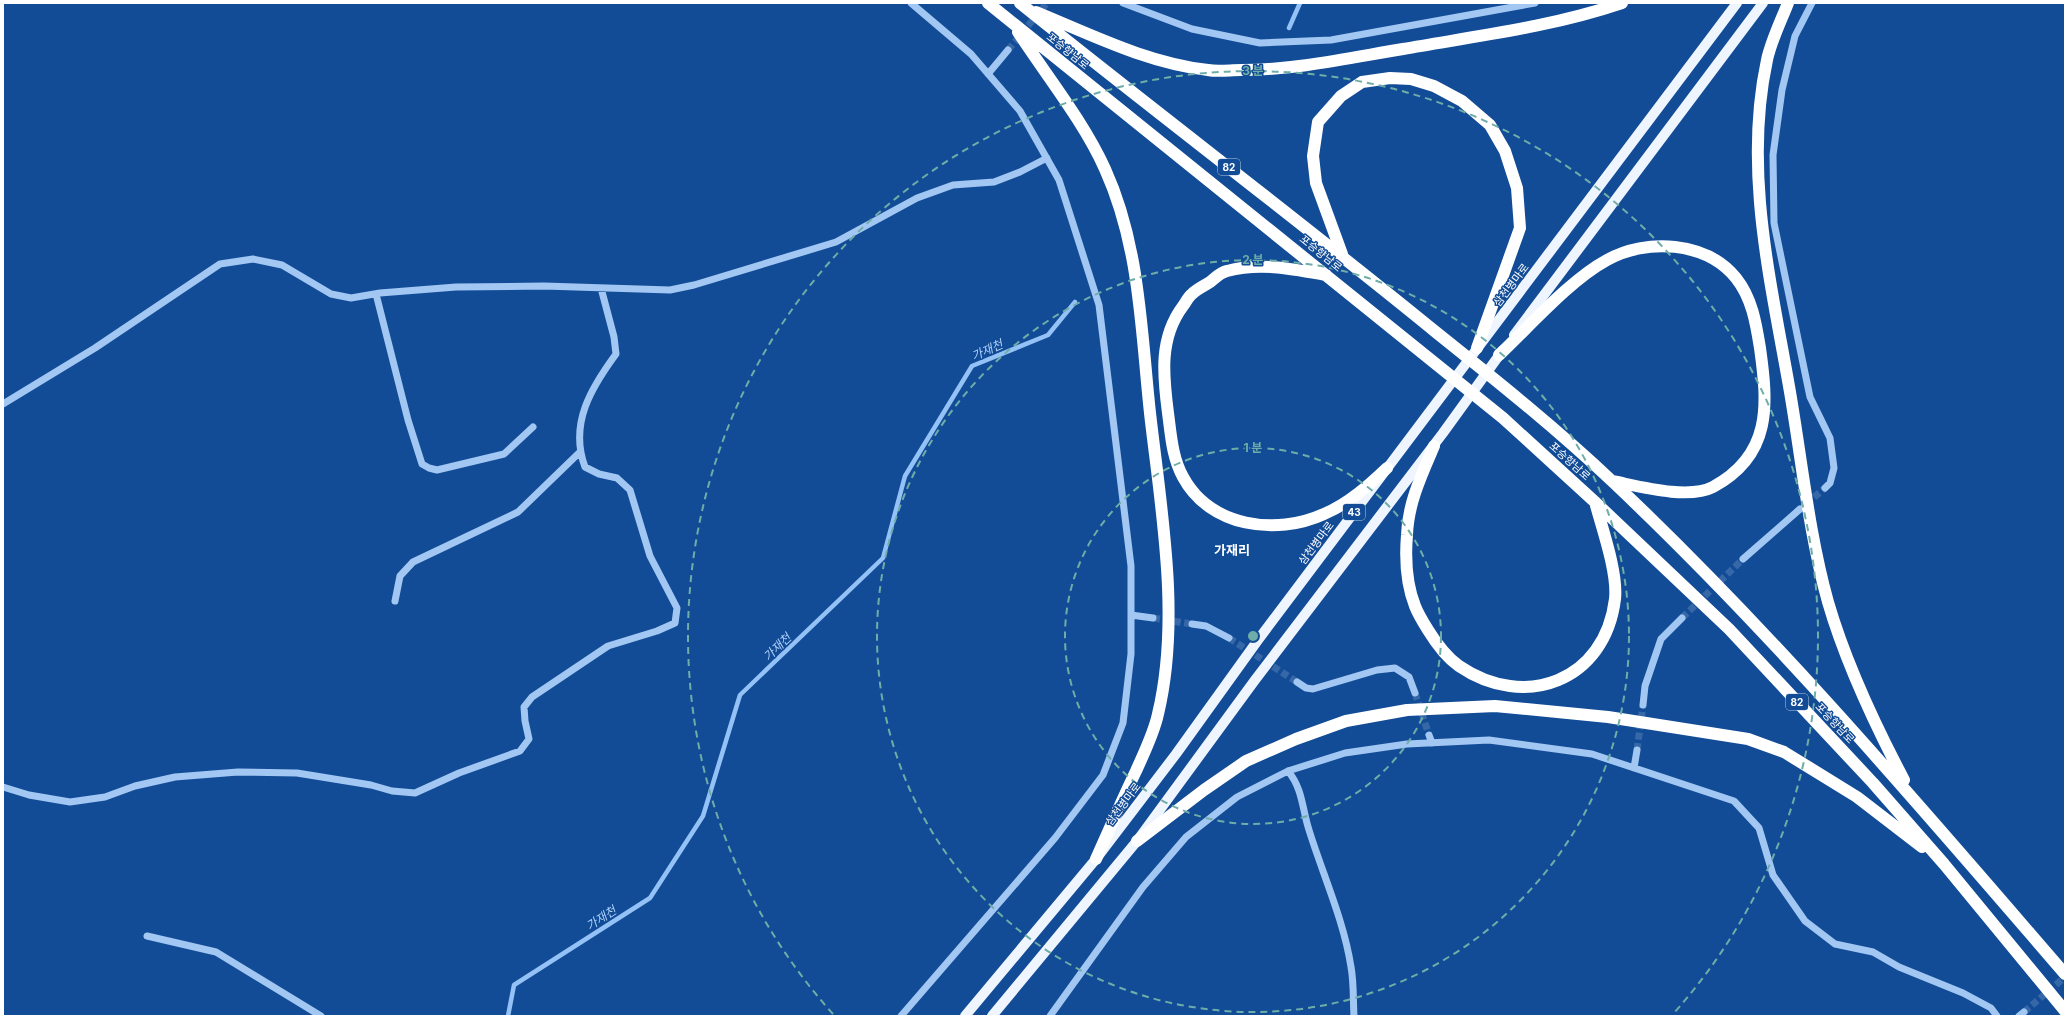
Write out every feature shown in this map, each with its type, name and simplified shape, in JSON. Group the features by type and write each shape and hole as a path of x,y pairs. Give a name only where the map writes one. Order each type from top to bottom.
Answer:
{"highway":[{"name":"포승향남로","path":"988,3 1503,418 1595,502 1729,629 1873,783 1944,864 2065,1011"},
{"path":"1022,5 1139,54 1172,64 1209,71 1224,71 1295,67 1508,32 1584,16 1622,3"},
{"path":"1788,3 1768,58 1759,120 1758,182 1762,237 1816,547 1828,603 1874,722 1914,799"},
{"name":"포승향남로","path":"1022,5 1084,56 1342,255 1520,399 1612,481 1748,615 1872,750 2065,974"},
{"path":"1010,21 1079,122 1105,168 1122,215 1133,257 1140,303 1164,546 1170,633 1165,681 1158,717 1096,859"},
{"path":"1342,255 1316,183 1313,156 1318,122 1341,96 1362,82 1390,78 1411,79 1434,86 1462,101 1490,125 1505,151 1517,188 1520,228 1477,348"},
{"path":"1499,355 1578,281 1607,260 1640,246 1668,245 1690,250 1708,256 1735,277 1746,293 1755,316 1766,388 1765,416 1759,437 1748,459 1733,474 1712,488 1690,492 1665,492 1612,481"},
{"path":"1327,275 1270,265 1226,271 1191,294 1176,315 1167,340 1164,356 1163,375 1173,452 1183,478 1196,495 1211,509 1228,518 1246,524 1280,524 1300,521 1324,514 1359,494 1387,468"},
{"path":"1434,446 1413,498 1407,533 1406,563 1409,587 1415,608 1438,646 1458,665 1481,679 1508,686 1526,686 1555,681 1580,668 1598,648 1610,625 1615,598 1612,570 1595,502"},
{"path":"1137,842 1204,790 1246,761 1296,739 1346,721 1407,710 1495,706 1608,717 1748,739 1784,752 1857,797 1944,864"}],"main road":[{"name":"삼천병마로","path":"965,1016 1096,859 1176,754 1258,640 1737,3"},
{"name":"43","path":"992,1016 1137,842 1250,687 1434,446 1499,355 1763,3"}],"street":[{"path":"901,1016 1055,838 1103,775 1123,723 1131,654 1131,566 1099,305 1059,180 1020,111 971,54 911,3"},
{"path":"1123,3 1192,28 1260,43 1330,40 1535,3"},
{"path":"1812,3 1795,36 1782,90 1773,156 1774,215 1810,397 1830,438 1834,468 1830,483 1825,488"},
{"path":"988,74 1008,50"},
{"path":"3,404 19,396 95,348 220,264 253,259 282,265 331,294 351,298 376,294 456,287 544,286 670,290 694,285 836,242 917,198 953,185 994,182 1020,172 1046,158"},
{"path":"3,787 29,795 70,802 105,797 135,786 175,777 238,772 297,772 371,784 392,791 415,793 459,773 520,751 529,739 524,707 532,697 608,646 657,631 675,622 677,608 650,556 630,490 617,478 599,474 585,467 580,452 580,423 588,398 602,373 616,354 614,337 601,288"},
{"path":"376,294 408,420 422,464 437,470 504,454 513,448 533,427"},
{"path":"395,601 400,576 413,562 518,512 580,452"},
{"path":"1743,559 1800,509"},
{"path":"1131,616 1153,618"},
{"path":"1643,705 1645,686 1661,639 1682,618"},
{"path":"1192,624 1206,626 1229,638"},
{"path":"1297,682 1306,688 1313,689 1377,670 1395,668 1409,677 1415,693"},
{"path":"1429,736 1432,743"},
{"path":"1050,1016 1144,887 1186,837 1237,797 1288,771 1345,753 1407,744 1489,740 1592,754 1734,801 1759,828 1773,875 1804,921 1835,944 1873,952 1899,967 1964,993 1990,1008 1997,1016"},
{"path":"1634,768 1637,750"},
{"path":"1288,771 1295,779 1301,793 1307,823 1340,926 1351,967 1354,1016"},
{"path":"147,936 216,952 319,1015"}],"waterway":[{"name":"가재천","path":"1289,28 1300,3"},
{"name":"가재천","path":"508,1016 514,985 650,898 703,816 740,695 883,558 905,476 972,366 1048,335 1075,302"}],"tunnel":[{"path":"1008,50 1047,3"},
{"path":"1806,504 1825,488"},
{"path":"1682,618 1743,559"},
{"path":"1153,618 1192,624"},
{"path":"1229,638 1297,682"},
{"path":"1415,693 1429,735"},
{"path":"1637,750 1643,705"},
{"path":"2024,1012 2065,977"}],"district":[{"name":"가재리","path":"1232,550"}]}
